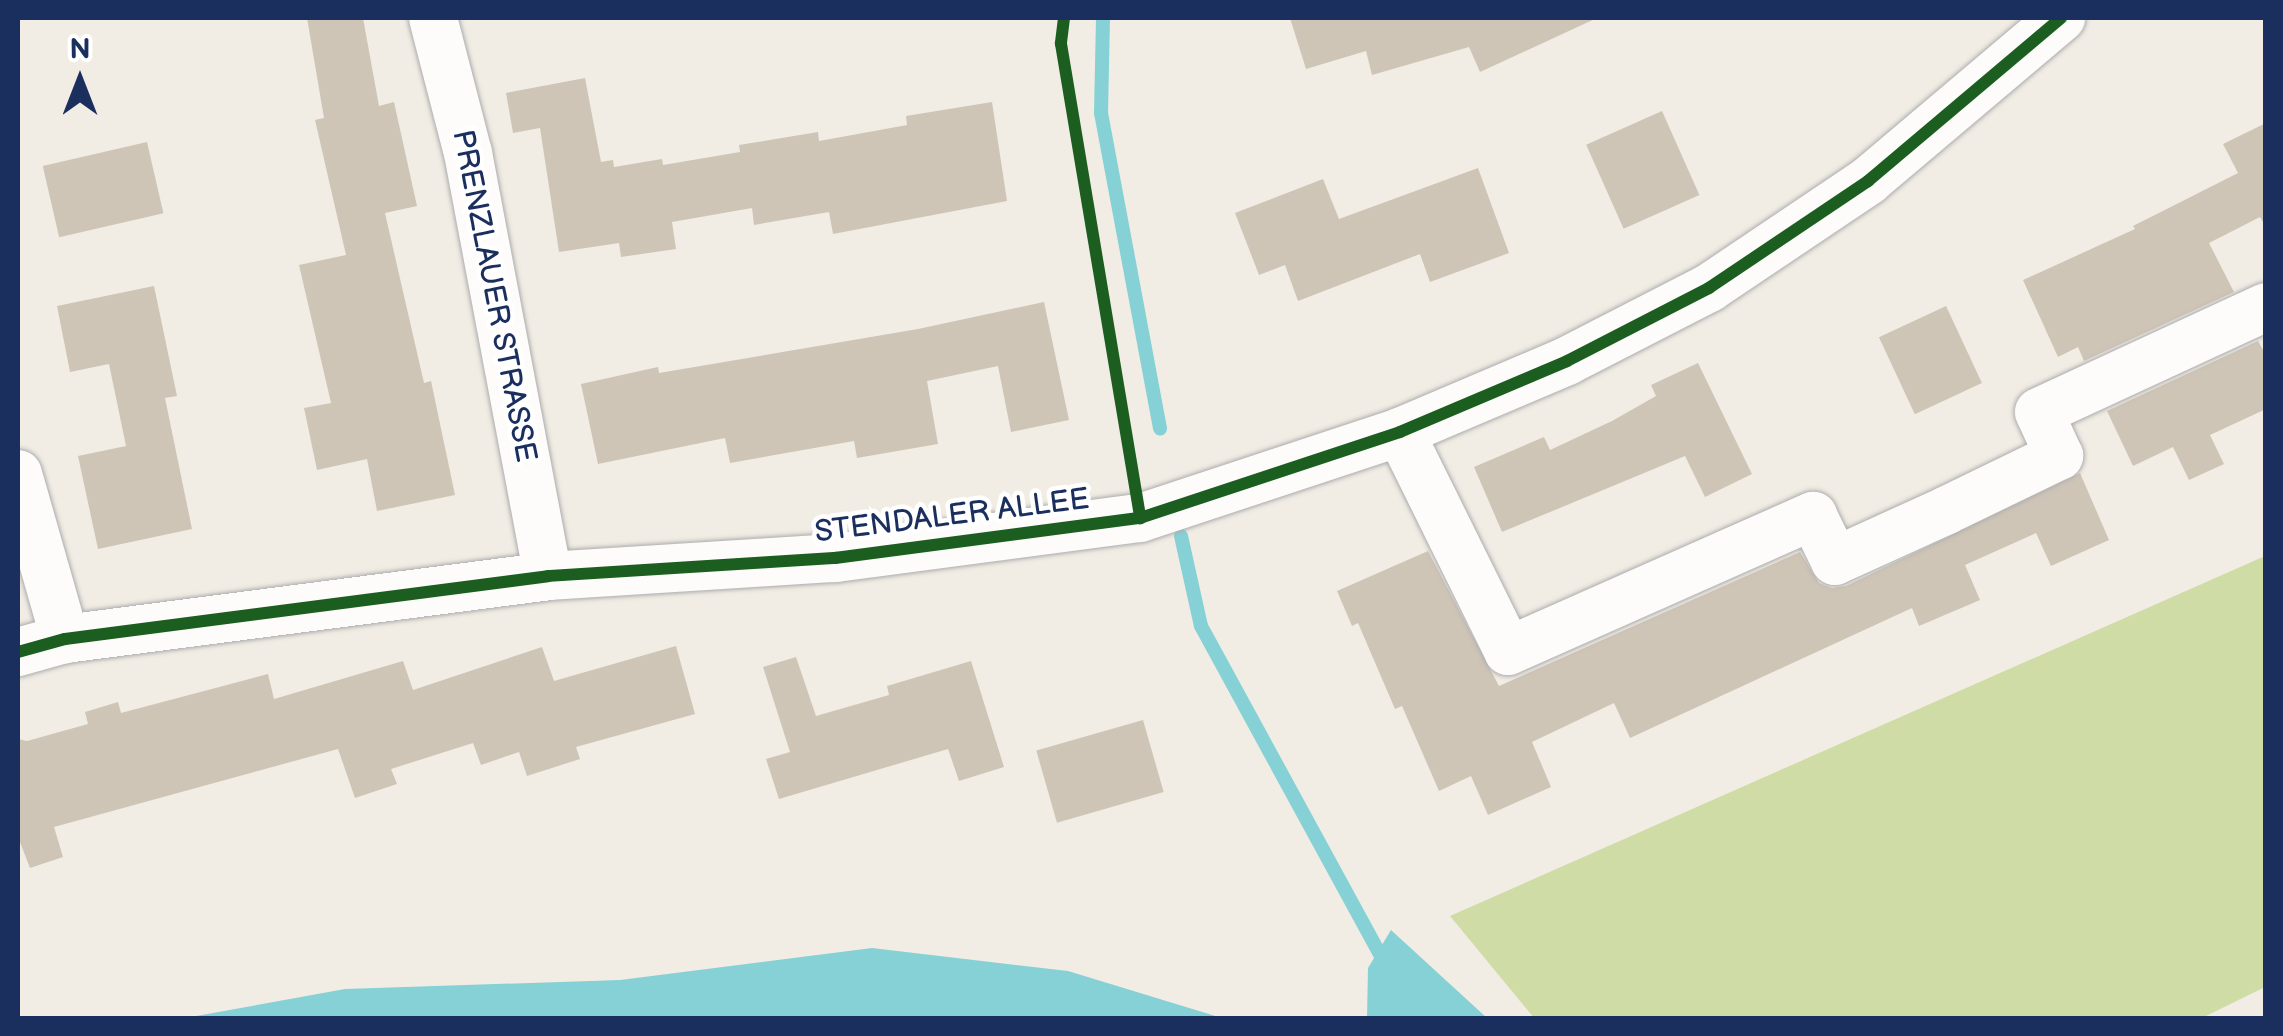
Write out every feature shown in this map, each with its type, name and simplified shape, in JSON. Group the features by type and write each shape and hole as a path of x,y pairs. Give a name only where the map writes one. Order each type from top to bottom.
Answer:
{"street":[{"name":"PRENZLAUER STRASSE","path":"434,18 468,154 548,576"},
{"name":"STENDALER ALLEE","path":"18,652 65,639 548,576 835,558 1140,518 1400,432 1567,361 1710,288 1868,181 2061,18"},
{"path":"1400,432 1508,651 1813,516 1835,560 1945,511 2060,456 2039,412 2266,307"},
{"path":"18,474 65,639"}],"green space":[{"path":"2265,556 2265,987 2202,1018 1534,1018 1450,916"}],"water":[{"path":"1391,930 1487,1018 1367,1018 1368,968"},
{"path":"872,948 1068,971 1222,1018 185,1018 345,989 620,980"}],"building":[{"path":"307,18 363,18 379,106 394,102 417,206 385,213 424,383 431,381 455,495 377,511 367,459 317,470 304,408 331,403 299,265 346,255 315,120 324,118"},
{"path":"1290,18 1597,18 1480,72 1469,47 1372,75 1366,51 1306,69"},
{"path":"585,78 601,162 613,160 614,167 662,159 663,165 740,152 739,145 818,132 819,141 907,125 906,116 992,102 1007,201 833,234 829,212 754,225 752,208 672,222 676,249 621,257 619,243 559,252 540,128 513,133 506,93"},
{"path":"1662,111 1699,195 1624,229 1586,145"},
{"path":"2266,123 2266,227 2260,217 2209,243 2234,292 2084,361 2078,347 2058,357 2023,280 2135,229 2133,226 2238,173 2223,144"},
{"path":"147,142 163,213 59,237 43,166"},
{"path":"1478,168 1509,253 1430,282 1420,254 1298,301 1285,265 1259,275 1235,213 1323,179 1339,219"},
{"path":"154,286 177,396 165,398 192,529 98,549 78,456 126,446 109,364 70,372 57,306"},
{"path":"1044,302 1069,420 1011,432 998,366 927,381 938,444 857,458 854,441 730,463 725,438 598,464 581,384 658,367 659,373 918,329"},
{"path":"1946,306 1982,383 1915,414 1879,337"},
{"path":"2258,341 2266,355 2266,409 2210,435 2224,464 2189,480 2173,447 2133,466 2107,411"},
{"path":"1698,363 1752,474 1705,497 1685,456 1502,532 1474,467 1544,437 1550,450 1656,396 1651,385"},
{"path":"2080,473 2109,540 2051,566 2036,533 1965,565 1980,600 1919,626 1912,608 1630,738 1614,703 1532,742 1551,787 1488,815 1471,776 1439,791 1402,706 1395,709 1358,623 1352,626 1337,591 1428,551 1499,686 1800,552 1819,583 1832,588 1846,586"},
{"path":"676,646 695,714 576,747 580,759 527,776 519,752 481,765 473,743 391,769 397,784 355,798 338,749 54,827 63,857 30,868 18,837 18,739 27,741 88,724 85,712 118,702 121,713 268,674 274,699 403,661 413,690 542,647 554,681"},
{"path":"796,657 816,716 889,695 887,686 971,661 1004,767 959,781 948,749 779,799 766,759 790,752 763,667"},
{"path":"1143,720 1164,792 1057,823 1036,751"}],"waterway":[{"path":"1103,18 1101,113 1160,429"},
{"path":"1181,536 1201,626 1386,965"}],"cycle path":[{"path":"1064,18 1061,44 1140,518"},
{"path":"18,652 65,639 548,576 835,558 1140,518 1400,432 1567,361 1709,288 1868,181 2061,18"}]}
